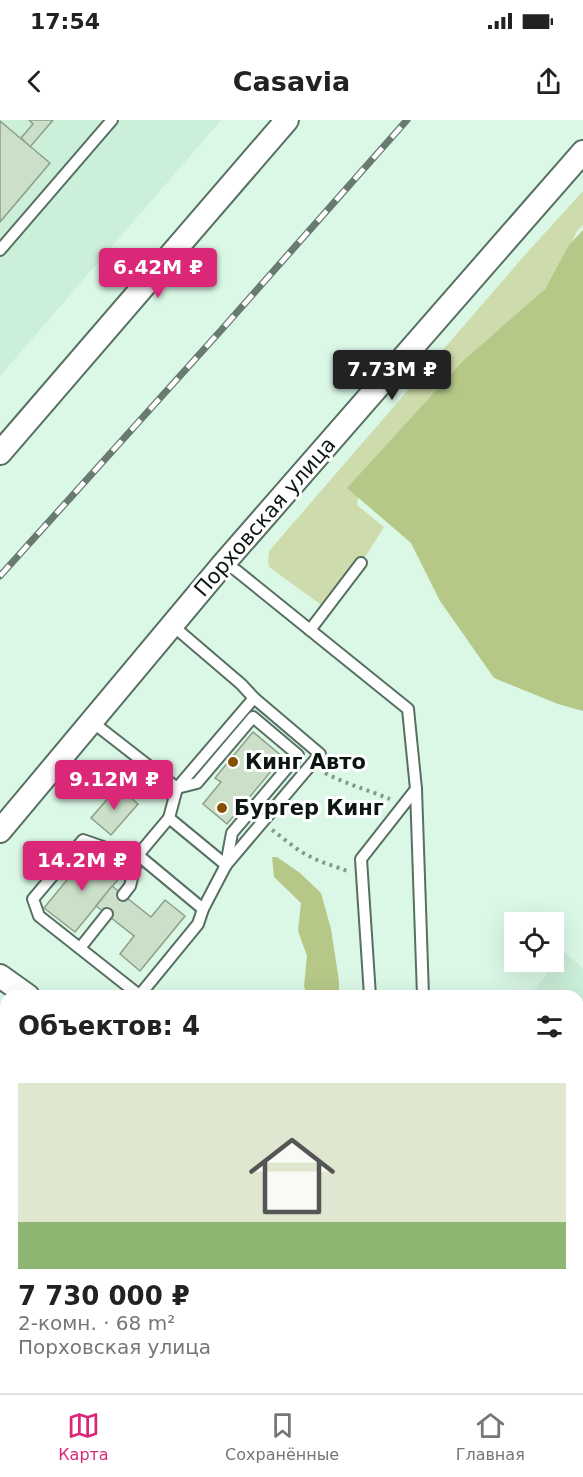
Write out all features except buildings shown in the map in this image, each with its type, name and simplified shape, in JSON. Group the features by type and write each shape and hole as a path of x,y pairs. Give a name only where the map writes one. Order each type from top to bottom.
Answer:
{"street":[{"path":"0,453 287,120"},
{"name":"Порховская улица","path":"0,831 224,562 583,152"},
{"path":"0,976 20,990"}],"lane":[{"path":"0,250 112,120"},
{"path":"224,562 408,709 416,789 423,990"},
{"path":"310,630 361,563"},
{"path":"143,990 198,924 203,909 226,865 320,754 172,626"},
{"path":"123,895 130,886 138,855 169,818 177,788 254,698"},
{"path":"177,788 197,783 254,717 298,755 231,834 226,865"},
{"path":"91,721 177,788"},
{"path":"370,990 361,859 416,789"},
{"path":"169,818 226,865"},
{"path":"133,990 39,915 33,899 83,840 112,850 138,855 203,909"},
{"path":"80,948 107,914"}],"path":[{"path":"311,765 344,783 404,805"},
{"path":"262,822 313,858 363,878"}],"shaded area":[{"path":"0,120 221,120 0,376"},
{"path":"583,191 583,225 577,231 561,267 510,335 361,477 357,505 384,527 367,554 329,602 320,604 269,567 269,551"},
{"path":"564,952 583,968 583,990 534,990 548,972 564,972"}],"green space":[{"path":"583,230 583,711 558,704 494,678 440,601 411,543 347,488 463,361 545,289 569,245"},
{"path":"272,857 277,857 300,873 321,893 331,929 339,990 305,990 307,956 298,931 301,903 274,877"}],"railway":[{"path":"0,576 407,120"}],"place":[{"name":"Кинг Авто","path":"233,762"},
{"name":"Бургер Кинг","path":"222,808"}]}
